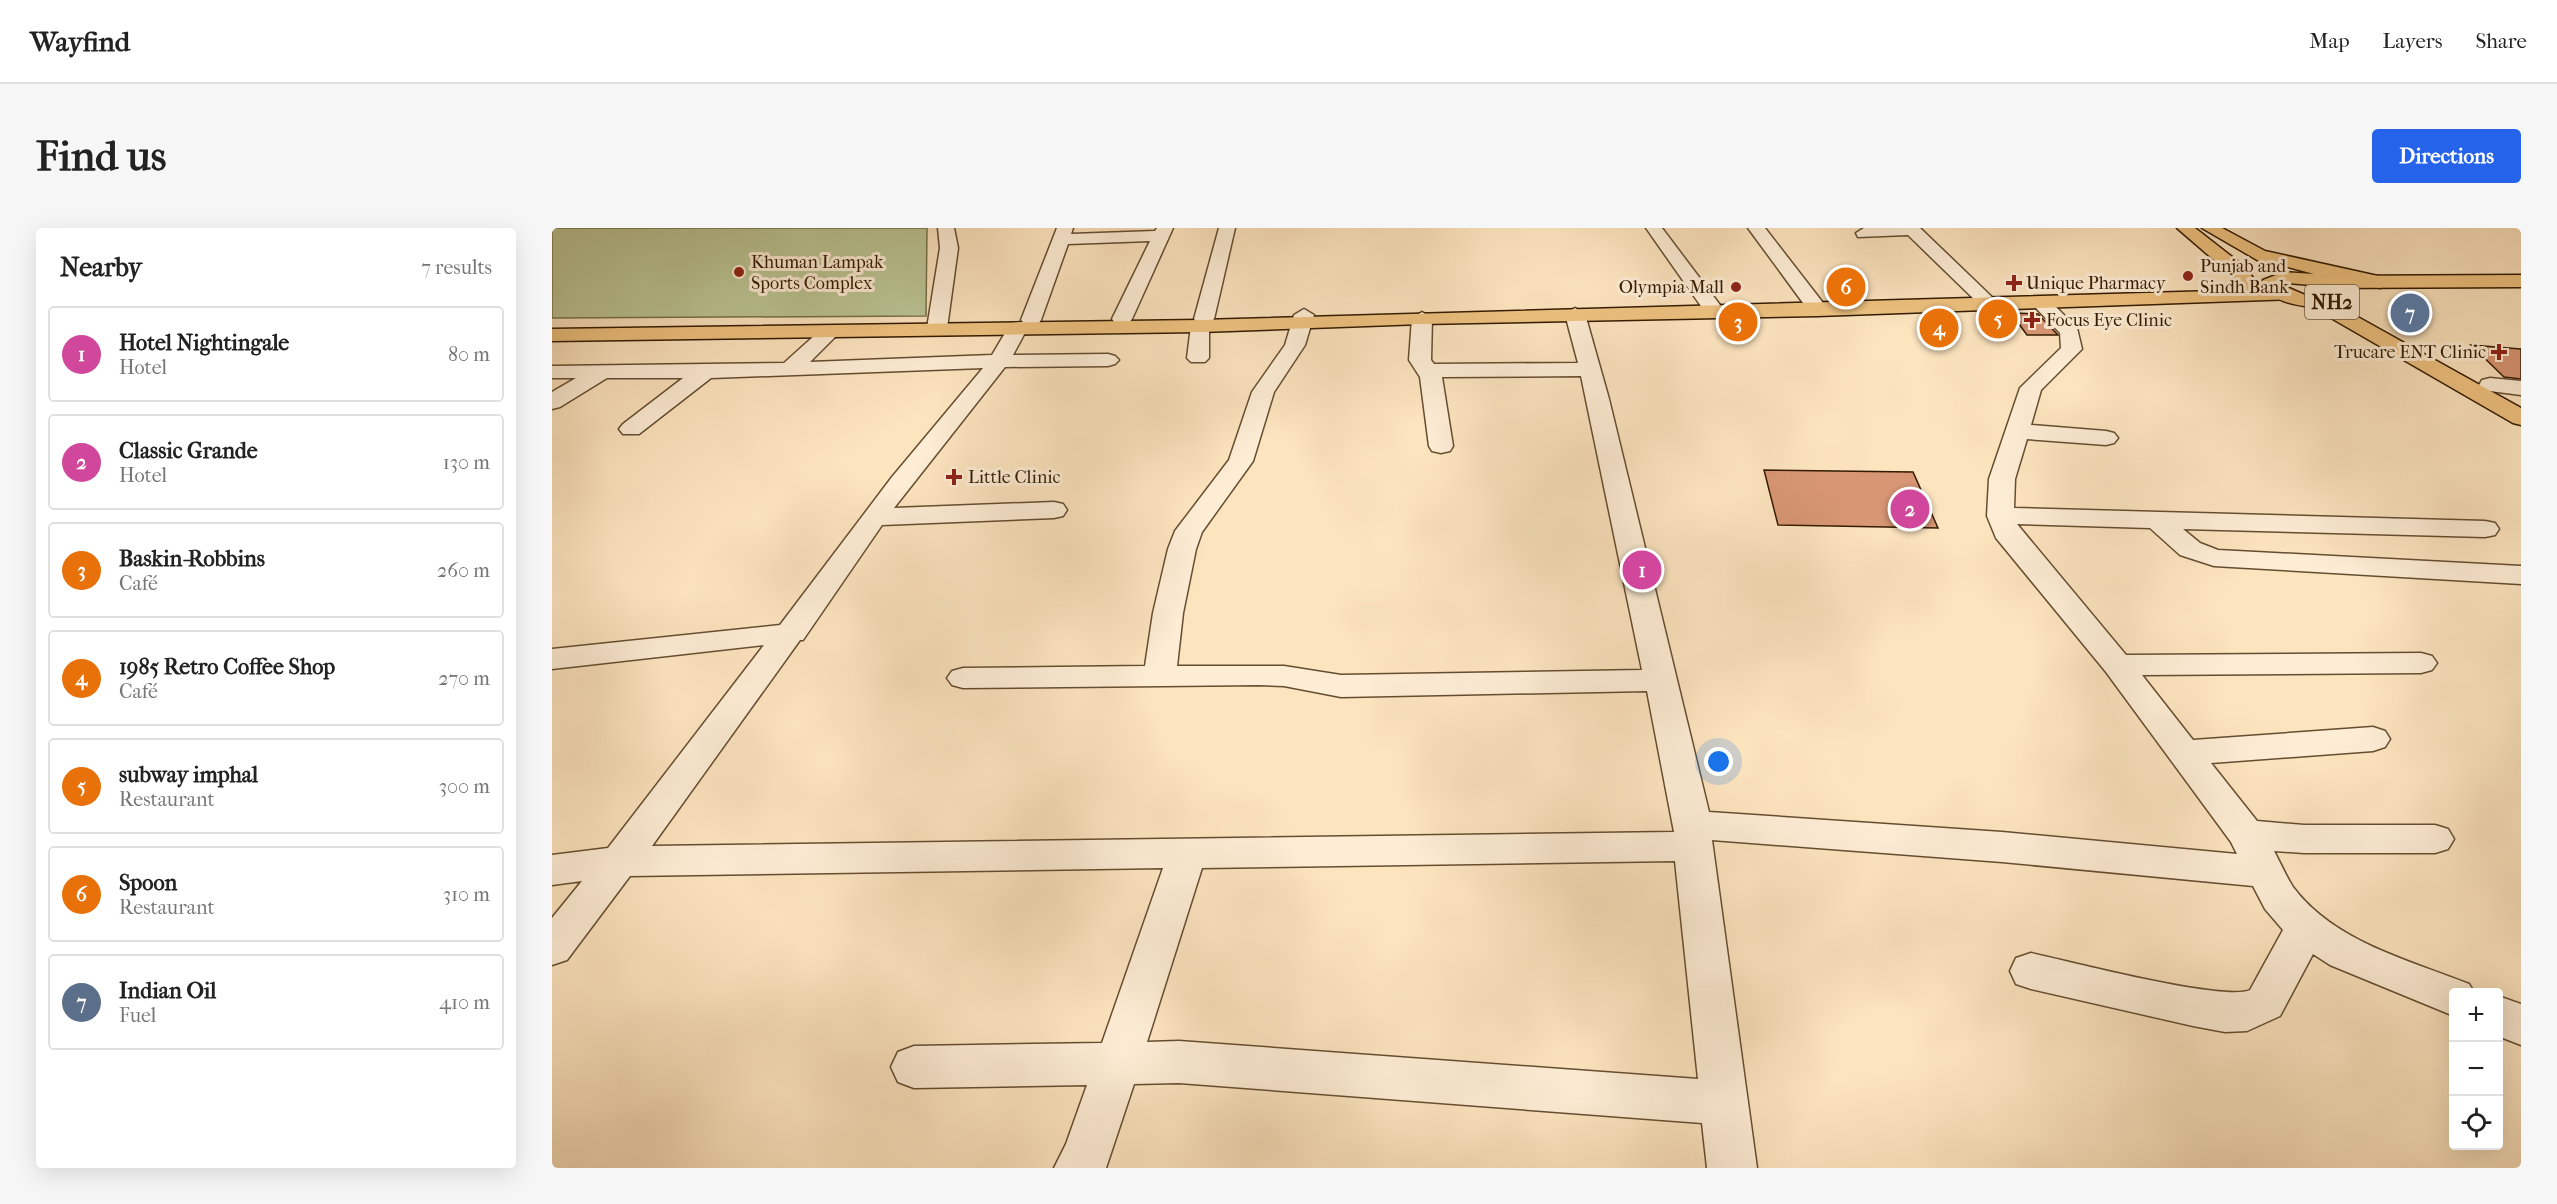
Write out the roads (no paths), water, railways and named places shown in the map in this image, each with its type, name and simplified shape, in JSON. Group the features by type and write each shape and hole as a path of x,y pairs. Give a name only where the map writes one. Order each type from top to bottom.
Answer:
{"main road":[{"path":"2185,228 2201,243 2241,272 2247,282 2242,288"},
{"name":"NH2","path":"2185,228 2278,287 2379,300 2490,386 2521,403"},
{"name":"NH2","path":"2210,228 2304,278 2321,292 2521,418"},
{"path":"2258,254 2318,270 2379,300"},
{"name":"NH2","path":"2278,287 2304,278"},
{"path":"2321,292 2379,300 2521,281"},
{"path":"552,327 938,324 1013,340 1202,322 1628,310 2042,304 2278,287"},
{"path":"1303,318 1575,314 1710,305 2278,287"},
{"path":"2342,295 2379,300 2521,289"},
{"path":"1013,340 1122,319 1202,322"},
{"path":"552,335 811,349 938,324"}],"street":[{"path":"938,324 949,248 946,228"},
{"path":"1198,358 1202,322 1227,228"},
{"path":"1654,228 1710,305"},
{"path":"1756,228 1813,303"},
{"path":"1864,233 1911,229 1984,298"},
{"path":"552,948 621,861 792,633 874,517 1013,340 1064,234 1163,232 1122,319"},
{"path":"2042,304 2070,332 2072,348 2039,377 2031,388 2002,479 2000,516 2006,532 2117,665 2246,834 2279,898 2306,928 2345,953 2449,995"},
{"path":"1575,314 1590,369 1661,680 1693,835 1732,1168"},
{"path":"1160,676 1168,613 1182,549 1189,531 1241,461 1263,392 1295,345 1303,318"},
{"path":"1422,318 1420,360 1431,377 1441,446"},
{"path":"552,372 706,371 811,349 1013,340 1108,360"},
{"path":"1427,371 1590,369"},
{"path":"552,402 602,371"},
{"path":"631,429 706,371"},
{"path":"2490,386 2521,388"},
{"path":"2019,430 2106,438"},
{"path":"874,517 1054,510"},
{"path":"2000,516 2485,529"},
{"path":"2158,521 2190,549 2214,558 2521,575"},
{"path":"552,659 792,633"},
{"path":"2117,665 2421,663"},
{"path":"963,678 1284,676 1341,686 1661,680"},
{"path":"2182,753 2373,739"},
{"path":"2246,834 2304,838 2435,838"},
{"path":"552,870 621,861 1187,853 1693,835 2002,847 2266,872"},
{"path":"1079,1168 1086,1158 1187,853"},
{"path":"2031,971 2193,1007 2225,1012 2247,1012 2265,1003 2306,928"},
{"path":"2503,1017 2521,1025"},
{"path":"914,1066 1179,1062 1724,1103"}],"place":[{"name":"Khuman Lampak Sports Complex","path":"739,272"},
{"name":"Punjab and Sindh Bank","path":"2188,276"},
{"name":"Unique Pharmacy","path":"2014,283"},
{"name":"Olympia Mall","path":"1736,287"},
{"name":"Spoon","path":"1846,287"},
{"name":"Indian Oil","path":"2410,313"},
{"name":"subway imphal","path":"1998,319"},
{"name":"Focus Eye Clinic","path":"2032,320"},
{"name":"Baskin-Robbins","path":"1738,322"},
{"name":"1985 Retro Coffee Shop","path":"1939,328"},
{"name":"Trucare ENT Clinic","path":"2499,352"},
{"name":"Little Clinic","path":"954,477"},
{"name":"Classic Grande","path":"1910,509"},
{"name":"Hotel Nightingale","path":"1642,570"}]}
